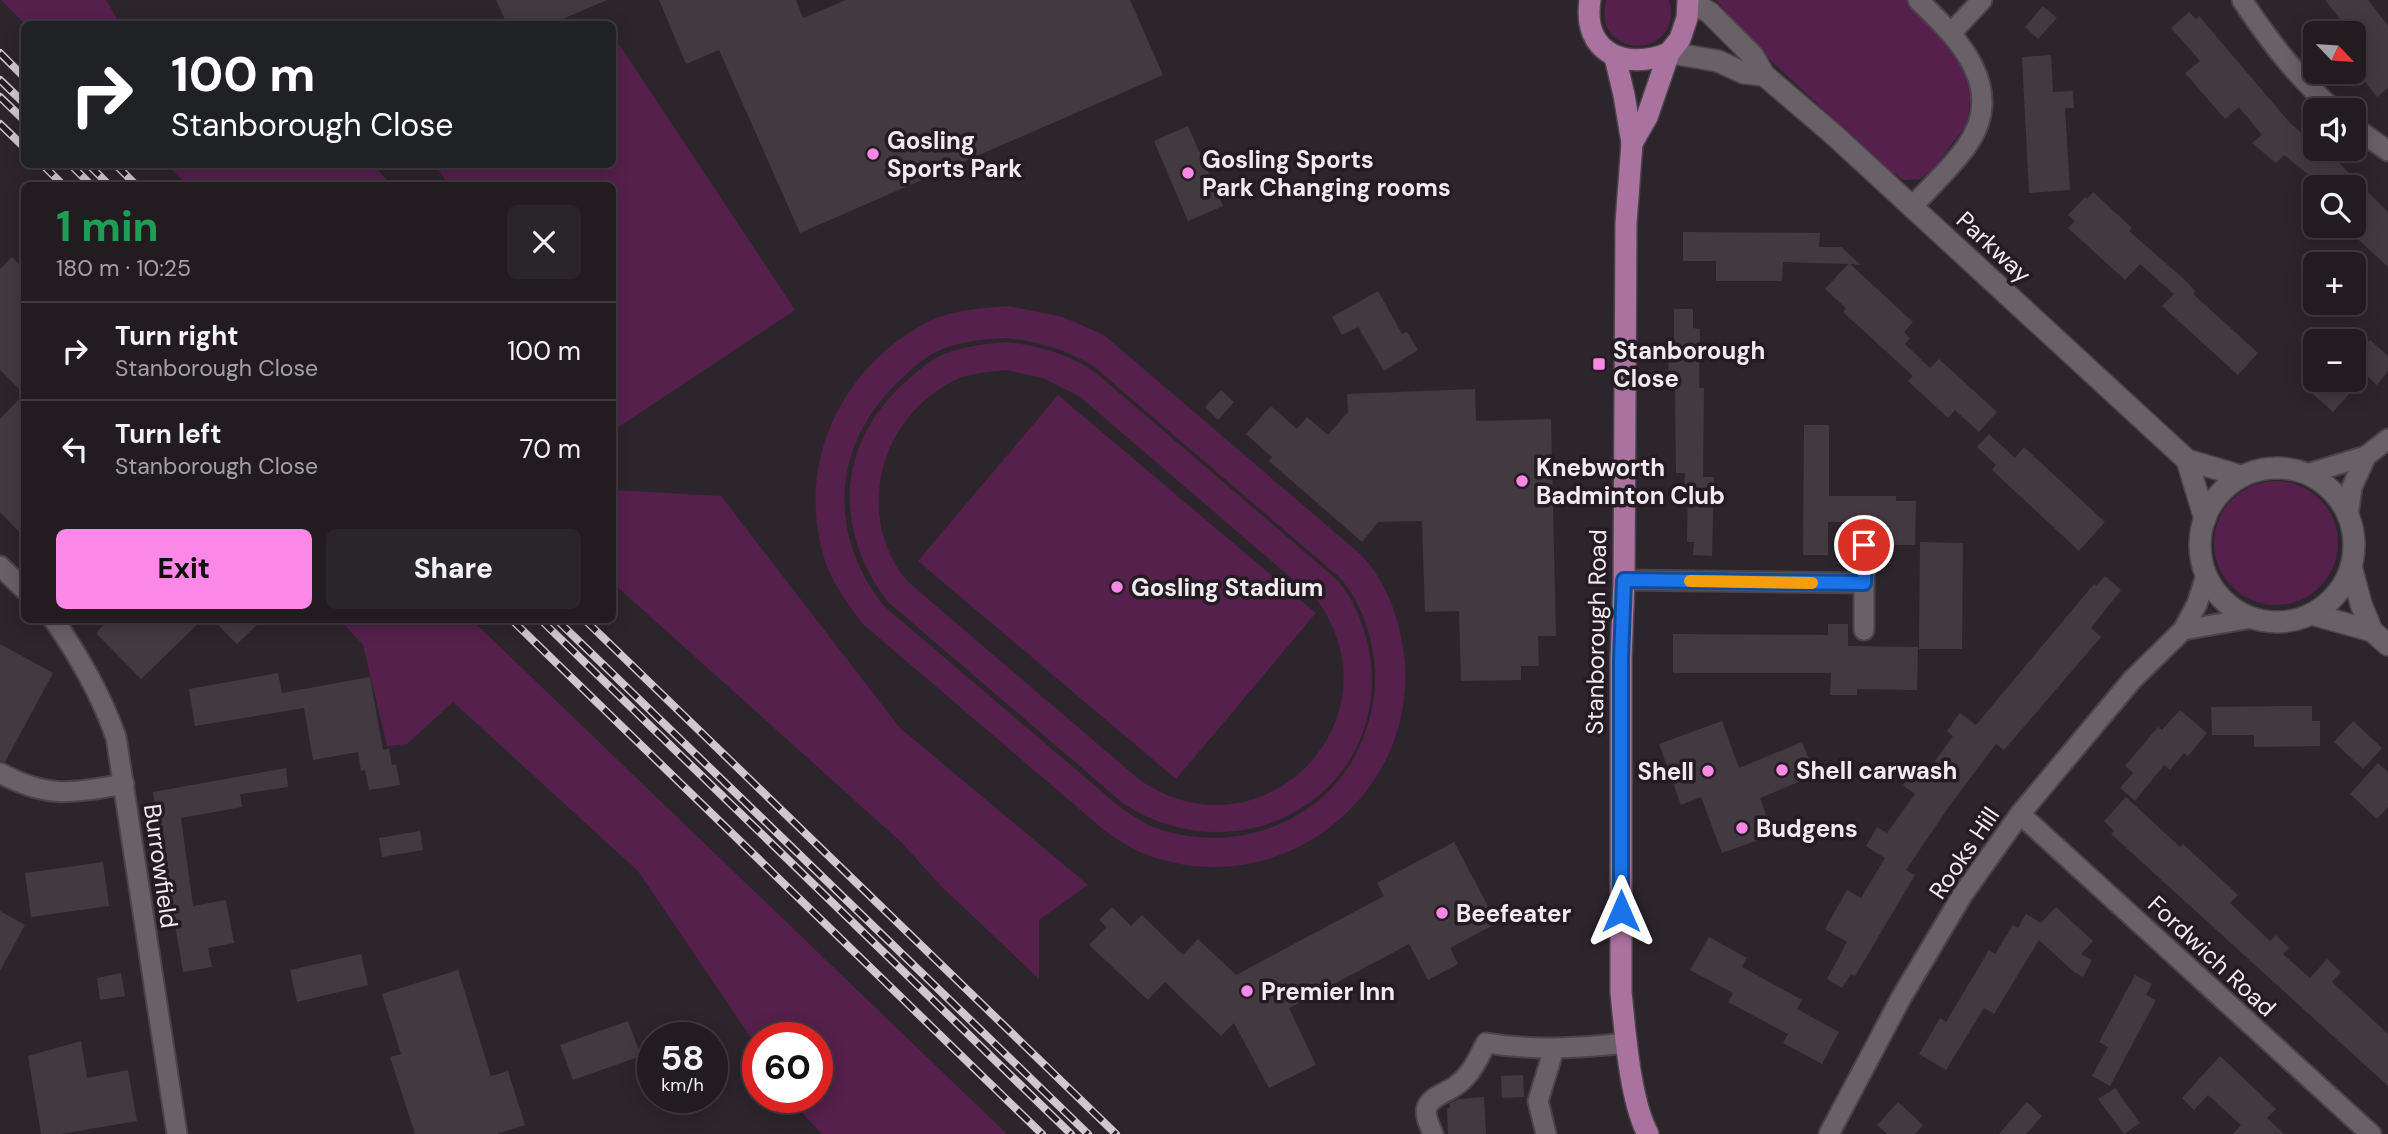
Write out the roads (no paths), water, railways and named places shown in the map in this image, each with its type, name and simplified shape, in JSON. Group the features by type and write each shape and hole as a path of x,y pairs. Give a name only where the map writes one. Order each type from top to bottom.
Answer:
{"main road":[{"name":"Stanborough Road","path":"1590,0 1587,15 1592,34 1615,57 1632,143 1626,223 1621,659 1621,992 1642,1130"},
{"name":"Stanborough Road","path":"1632,143 1647,117 1670,53 1681,39 1687,18 1688,0"},
{"path":"1615,57 1632,61 1653,60 1670,53"}],"street":[{"name":"Parkway","path":"1688,0 1710,13 1753,56 1764,75 1833,134 2187,460 2241,477"},
{"path":"1912,207 1966,147 1975,132 1981,98 1975,68 1952,32 1918,0"},
{"path":"1952,32 1982,0"},
{"path":"2242,0 2266,38 2322,98"},
{"name":"Parkway","path":"1670,53 1718,61 1744,73 1764,75"},
{"path":"2366,135 2388,151"},
{"path":"2310,474 2365,456 2388,439"},
{"path":"2348,516 2353,486 2365,456"},
{"path":"2187,460 2205,519"},
{"path":"2351,566 2335,596 2311,614 2297,620 2274,622 2252,618 2229,606 2206,576 2200,537 2207,511 2222,490 2241,477 2262,469 2287,468 2310,474 2327,486 2339,499 2348,516 2353,535 2351,566 2361,604 2372,631"},
{"path":"1864,545 1864,630"},
{"path":"0,566 21,586"},
{"name":"Rooks Hill","path":"1829,1134 1901,998 1963,894 2020,814 2132,680 2183,630 2197,604 2206,576"},
{"path":"1624,580 1864,583"},
{"path":"2311,614 2372,631 2388,645"},
{"path":"2183,630 2252,618"},
{"name":"Burrowfield","path":"56,623 81,660 102,699 116,737 177,1134"},
{"path":"0,773 34,789 53,792 76,793 124,784"},
{"name":"Fordwich Road","path":"2020,814 2371,1134"},
{"path":"1433,1134 1426,1115 1427,1107 1433,1099 1458,1084 1474,1068 1486,1043 1517,1048 1554,1049 1627,1043"},
{"path":"1546,1134 1538,1101 1554,1049"}],"railway":[{"path":"0,53 21,74"},
{"path":"0,80 21,100"},
{"path":"0,97 21,117"},
{"path":"0,124 21,144"},
{"path":"46,168 60,182"},
{"path":"74,168 88,182"},
{"path":"92,168 106,182"},
{"path":"119,168 133,182"},
{"path":"515,623 1042,1134"},
{"path":"544,623 1071,1134"},
{"path":"560,623 1088,1134"},
{"path":"588,623 1116,1134"}],"place":[{"name":"Gosling Sports Park","path":"873,154"},
{"name":"Gosling Sports Park Changing rooms","path":"1188,173"},
{"name":"Stanborough Close","path":"1599,364"},
{"name":"Knebworth Badminton Club","path":"1522,481"},
{"name":"Gosling Stadium","path":"1117,587"},
{"name":"Shell carwash","path":"1782,770"},
{"name":"Shell","path":"1708,771"},
{"name":"Budgens","path":"1742,828"},
{"name":"Beefeater","path":"1442,913"},
{"name":"Premier Inn","path":"1247,991"}]}
